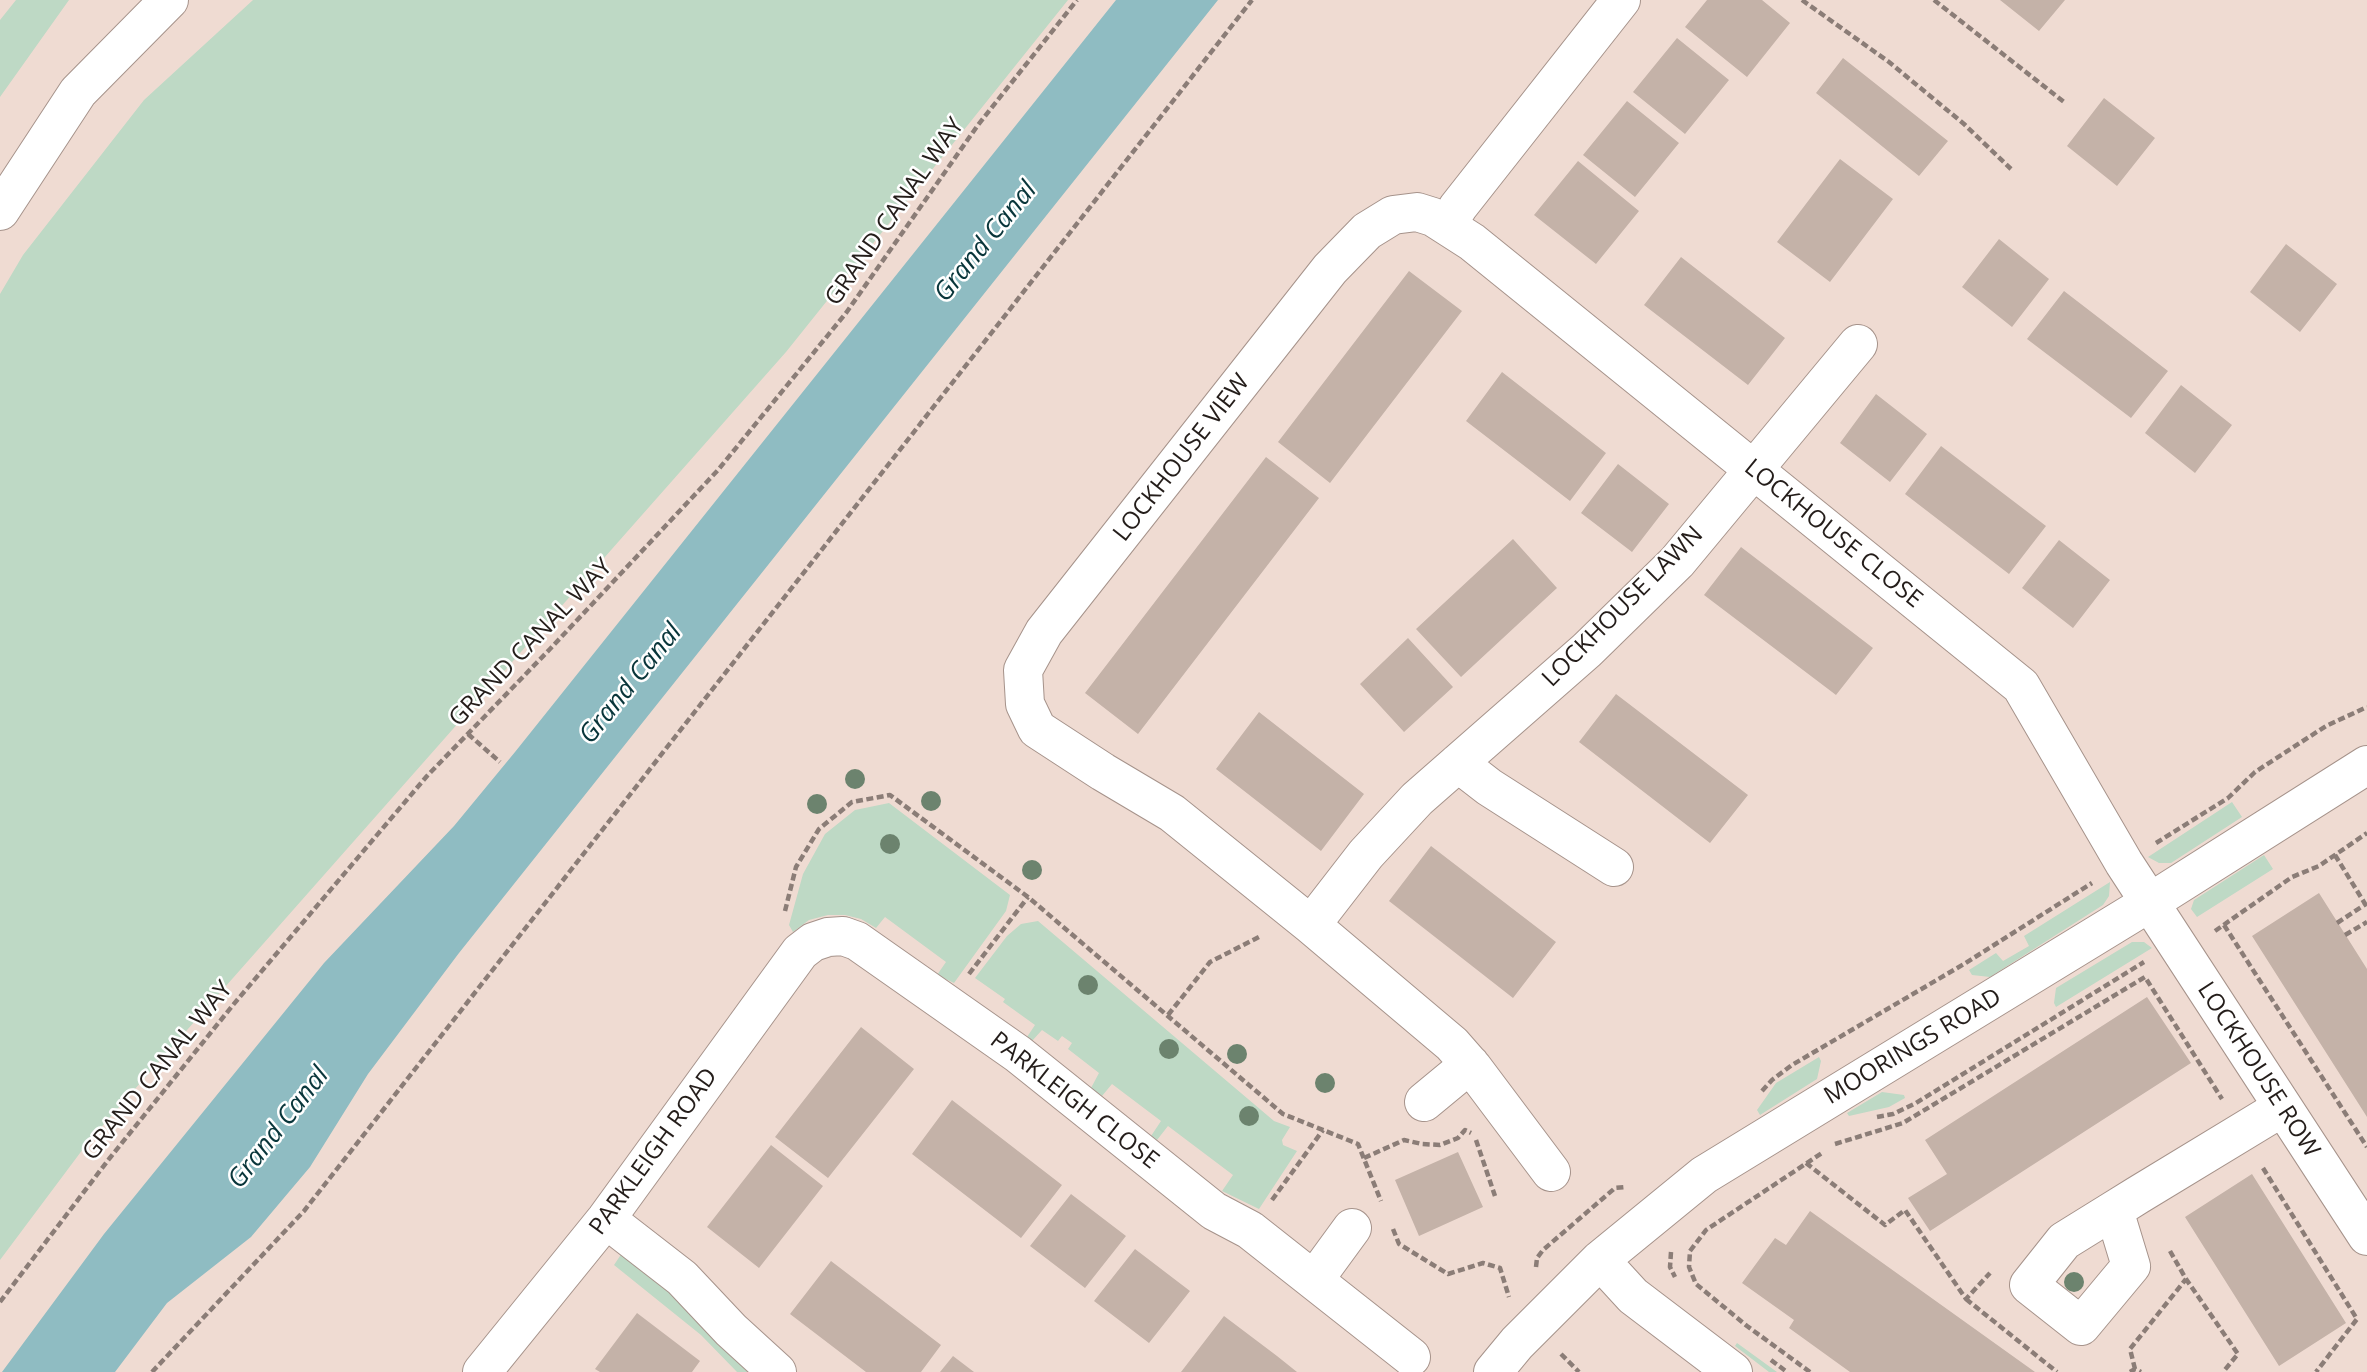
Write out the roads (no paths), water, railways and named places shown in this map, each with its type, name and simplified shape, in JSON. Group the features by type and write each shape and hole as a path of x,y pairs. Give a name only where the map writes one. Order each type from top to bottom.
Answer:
{"street":[{"path":"0,211 78,92 169,0"},
{"path":"1448,224 1458,207 1621,0"},
{"name":"LOCKHOUSE VIEW","path":"1448,224 1417,212 1393,215 1367,231 1330,269 1044,632 1023,670 1025,704 1037,729 1102,772 1172,813 1301,916 1452,1044 1470,1064 1550,1172"},
{"name":"LOCKHOUSE CLOSE","path":"1448,224 2021,686 2149,903"},
{"name":"LOCKHOUSE LAWN","path":"1301,916 1366,854 1417,799 1587,650 1677,562 1858,344"},
{"path":"1458,763 1489,787 1614,867"},
{"name":"MOORINGS ROAD","path":"1493,1372 1517,1343 1600,1260 1704,1175 2149,903 2367,765"},
{"name":"LOCKHOUSE ROW","path":"2149,903 2367,1236"},
{"name":"PARKLEIGH CLOSE","path":"828,937 843,936 857,941 1018,1054 1214,1211 1250,1230 1410,1357"},
{"name":"PARKLEIGH ROAD","path":"482,1372 606,1219 800,952 813,942 828,937"},
{"path":"1424,1102 1470,1064"},
{"path":"2126,1203 2283,1107"},
{"path":"606,1219 682,1278 731,1330 778,1372"},
{"path":"1314,1280 1352,1228"},
{"path":"1600,1260 1633,1296 1750,1365"}],"water":[{"name":"Grand Canal","path":"1116,0 1218,0 459,953 368,1074 310,1167 251,1237 167,1303 115,1372 2,1372 104,1234 324,963 454,826 515,752"}]}
